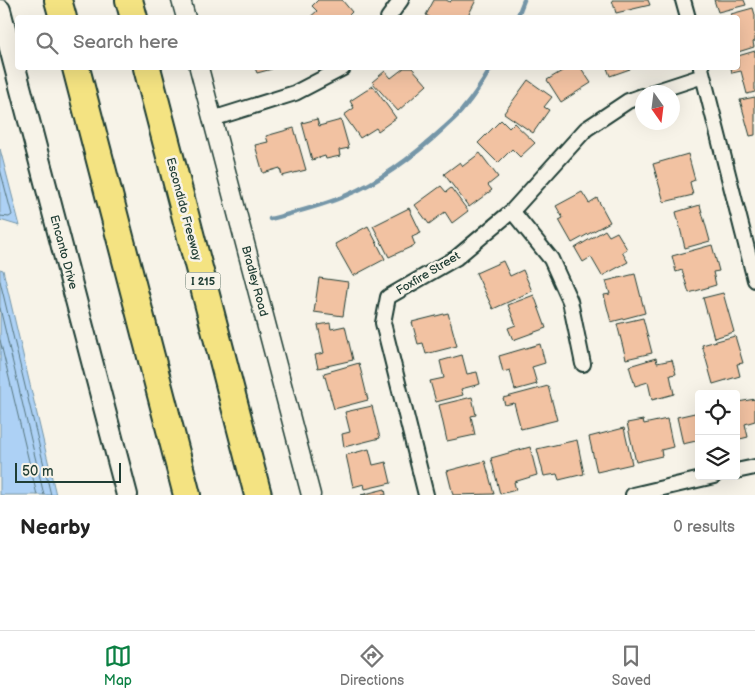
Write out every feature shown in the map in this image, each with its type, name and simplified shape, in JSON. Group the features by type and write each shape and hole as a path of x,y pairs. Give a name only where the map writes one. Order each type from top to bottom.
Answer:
{"highway":[{"path":"58,0 61,15"},
{"path":"129,0 133,15"},
{"path":"77,70 187,495"},
{"name":"Escondido Freeway","path":"148,70 258,495"}],"main road":[{"name":"Encanto Drive","path":"0,10 15,67"},
{"name":"Encanto Drive","path":"16,70 127,495"}],"street":[{"path":"181,0 185,15"},
{"path":"390,15 400,0"},
{"path":"683,0 687,15"},
{"name":"Bradley Road","path":"200,70 311,495"},
{"path":"212,120 295,93 339,70"},
{"path":"671,85 702,72 755,280"},
{"name":"Foxfire Street","path":"426,495 384,323 388,297 456,258 512,211 586,130 628,101 635,98"},
{"path":"512,211 551,259 570,301 583,364"},
{"path":"740,470 755,467"},
{"path":"633,495 697,480"}],"water":[{"path":"0,149 20,226 0,220"},
{"path":"0,269 3,270 56,495 0,495"}],"building":[{"path":"318,0 342,0 352,12 349,15 312,15 317,11 312,6"},
{"path":"434,0 450,2 452,0 476,0 468,15 426,15"},
{"path":"612,0 648,0 650,5 616,13"},
{"path":"714,0 744,0 746,5 718,12"},
{"path":"753,8 755,15 754,47 740,51 740,15 731,14"},
{"path":"755,51 755,92 747,94 741,71 732,73 731,70 740,70 740,55"},
{"path":"256,70 268,70 257,73"},
{"path":"401,70 414,70 427,85 398,111 372,82 385,71 391,78"},
{"path":"564,70 582,70 591,83 561,102 547,80"},
{"path":"608,70 627,70 610,76"},
{"path":"528,80 552,97 544,107 549,110 533,133 504,113"},
{"path":"373,86 396,118 378,131 376,128 360,138 344,115 354,108 350,101"},
{"path":"755,97 755,135 750,136 740,100"},
{"path":"317,119 319,126 341,120 349,148 339,150 340,156 326,159 325,156 312,160 302,123"},
{"path":"501,120 509,128 514,123 535,143 520,157 512,149 498,163 478,143"},
{"path":"294,128 306,170 282,176 280,168 263,173 255,145 268,142 266,136"},
{"path":"480,153 498,177 488,185 492,190 469,207 444,174 460,162 463,166"},
{"path":"688,154 695,180 690,182 693,195 664,202 653,164"},
{"path":"441,186 446,192 451,188 468,211 452,223 445,212 429,224 415,205"},
{"path":"582,192 589,203 597,198 610,222 572,243 559,220 563,218 556,206"},
{"path":"700,205 710,241 685,248 676,212"},
{"path":"409,208 421,233 412,237 415,245 389,257 373,226"},
{"path":"368,226 385,259 353,276 335,244"},
{"path":"605,230 609,236 617,232 627,249 622,252 628,262 602,276 591,257 583,262 575,248"},
{"path":"712,245 719,271 713,272 716,285 689,293 682,270 676,272 672,256"},
{"path":"503,261 510,276 523,270 532,291 493,309 476,273"},
{"path":"635,274 645,313 611,322 604,295 610,294 606,281"},
{"path":"319,278 348,282 343,316 314,312"},
{"path":"723,293 734,332 714,338 703,298"},
{"path":"534,295 546,328 513,340 508,328 516,325 508,305"},
{"path":"448,313 457,346 426,354 423,343 418,344 412,322"},
{"path":"643,318 652,353 626,359 617,324"},
{"path":"330,323 331,329 345,326 353,360 318,368 315,355 324,353 318,325"},
{"path":"735,336 743,363 737,364 740,376 713,384 702,345"},
{"path":"540,344 545,363 532,367 537,384 515,390 510,370 503,372 499,356"},
{"path":"462,355 467,374 477,372 480,384 461,389 463,395 436,402 430,381 444,378 440,361"},
{"path":"656,358 657,363 672,360 676,374 670,375 674,394 652,400 648,382 635,386 629,366"},
{"path":"359,363 368,400 334,409 324,373"},
{"path":"548,386 557,420 521,429 514,403 505,405 503,398"},
{"path":"472,397 476,415 471,416 475,435 447,441 439,405"},
{"path":"755,399 755,421 745,424 748,437 740,439 740,402"},
{"path":"372,406 380,438 344,447 342,434 350,432 345,412"},
{"path":"695,413 695,441 683,444 677,417"},
{"path":"667,419 673,447 661,450 662,456 636,462 627,423 643,420 644,424"},
{"path":"624,428 632,464 597,472 589,437"},
{"path":"577,440 584,474 559,480 557,474 544,476 537,449"},
{"path":"530,447 537,475 514,482 516,490 500,494 491,458"},
{"path":"369,449 373,465 386,462 391,483 365,489 364,484 353,487 346,455"},
{"path":"485,461 494,494 453,495 447,471"},
{"path":"385,489 386,495 361,495"}],"waterway":[{"path":"518,15 524,0"},
{"path":"270,219 338,199 373,182 398,166 422,148 459,114 475,94 490,70"}]}
